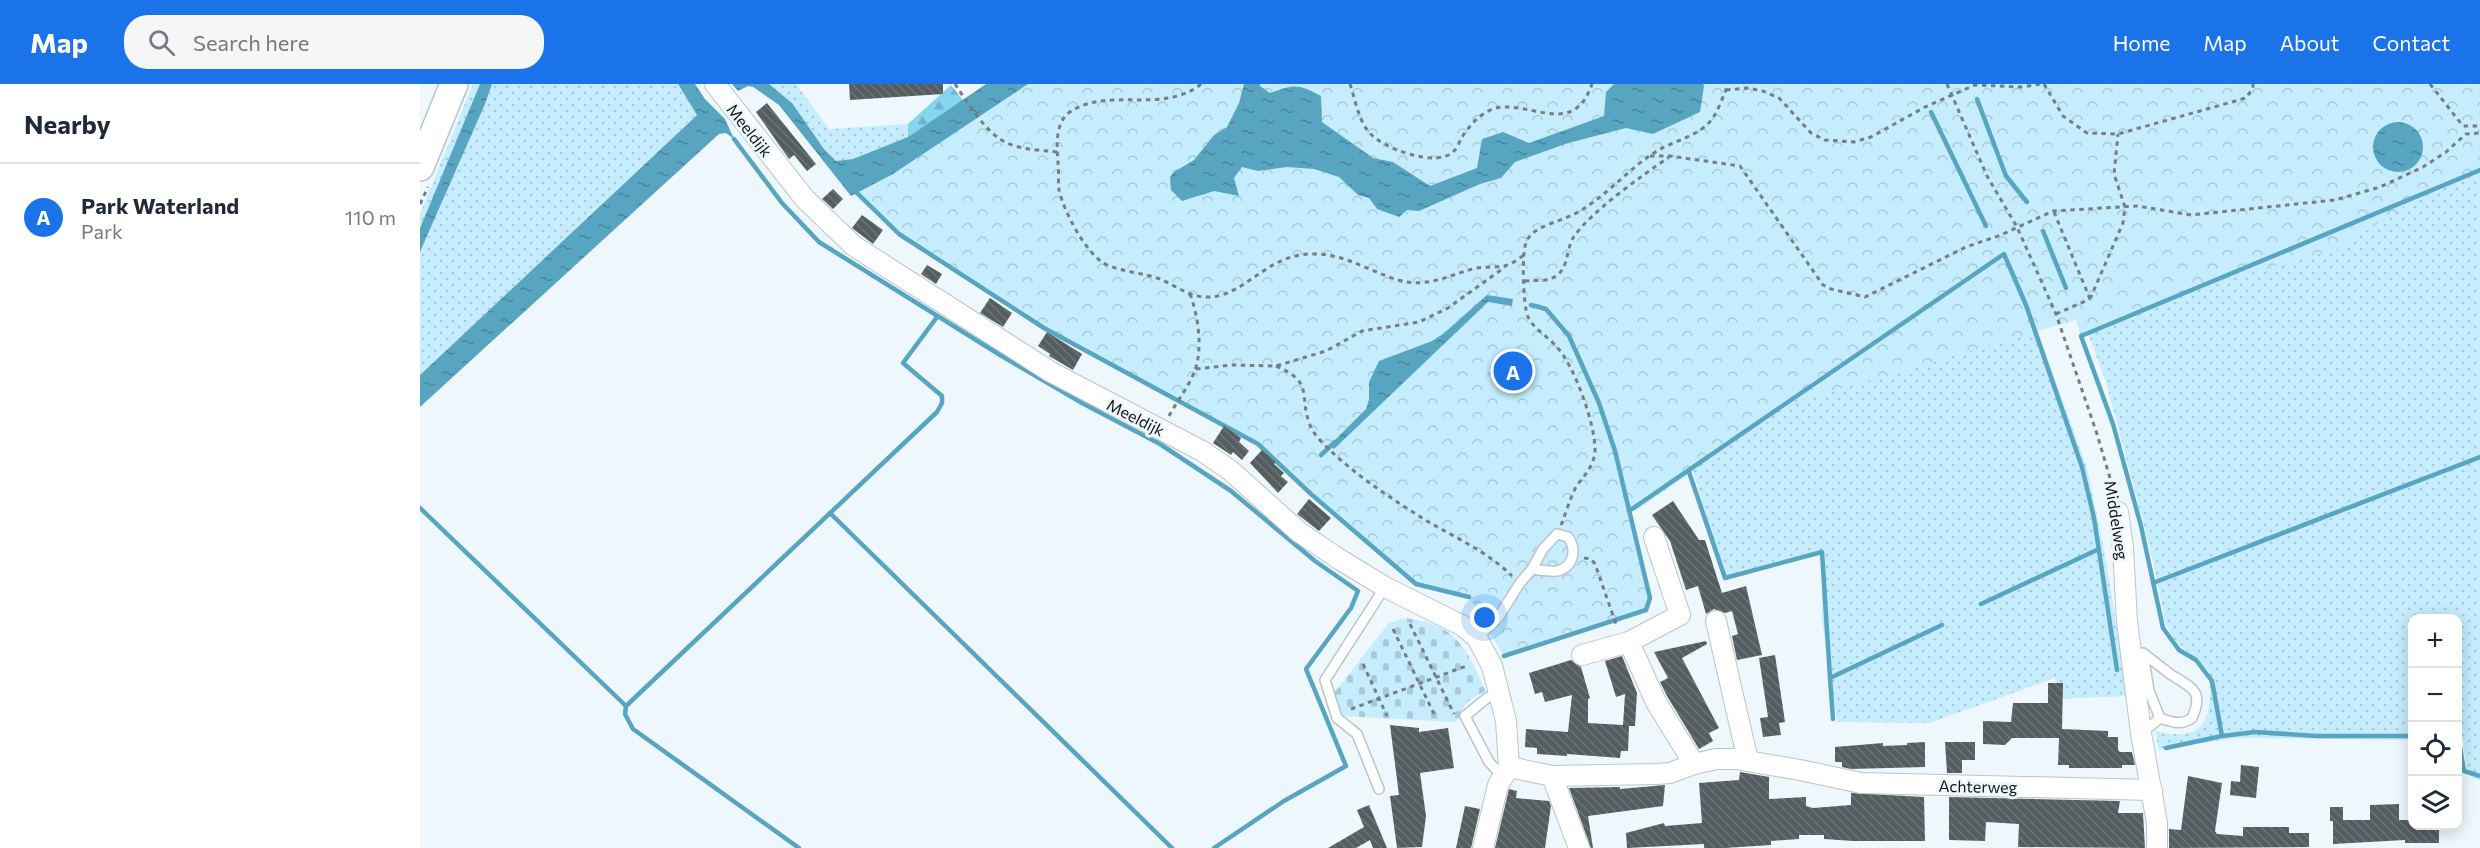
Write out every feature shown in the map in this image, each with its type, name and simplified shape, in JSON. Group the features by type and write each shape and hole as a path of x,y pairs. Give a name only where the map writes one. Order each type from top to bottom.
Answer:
{"main road":[{"path":"420,167 454,84"}],"street":[{"name":"Meeldijk","path":"715,84 805,200 854,246 1051,372 1202,452 1230,470 1299,532 1385,587 1463,626 1477,638 1490,660 1506,721 1506,772"},
{"name":"Middelweg","path":"2118,512 2123,548 2127,621 2141,733 2152,790"},
{"path":"1582,655 1624,635 1680,615 1654,537"},
{"path":"1716,621 1748,761"},
{"path":"1624,635 1656,702 1694,764"},
{"name":"Achterweg","path":"1506,772 1552,776 1656,774 1670,773 1716,759 1748,761 1861,783 2152,790"},
{"path":"1483,848 1498,785 1506,772"},
{"path":"1552,776 1579,848"},
{"path":"2152,790 2157,823 2157,848"}],"lane":[{"path":"1477,638 1498,618 1543,549 1557,534 1568,537 1574,544 1573,557 1568,565 1559,571 1532,569"},
{"path":"1378,789 1358,734 1337,718 1325,680 1385,587"},
{"path":"2143,652 2196,692 2197,709 2192,718 2185,723 2174,723 2160,718 2149,691 2143,652"},
{"path":"1499,694 1487,698 1465,716 1490,762 1506,772"},
{"path":"2141,733 2160,718"}],"path":[{"path":"955,84 984,124 1004,141 1035,150 1058,152"},
{"path":"1134,94 1171,97 1185,94 1201,84"},
{"path":"1350,84 1363,124 1377,140 1428,159 1444,158 1455,151 1473,122 1488,111 1502,107 1552,115 1569,113 1583,102 1592,84"},
{"path":"1557,534 1576,487 1588,473 1593,461 1595,452 1593,430 1566,358 1529,318 1525,308 1524,255 1527,240 1533,233 1590,206 1650,156 1704,127 1712,119 1726,90 1724,84"},
{"name":"Middelweg","path":"1947,84 1987,176 2017,227 2056,314 2108,468 2118,512"},
{"path":"1726,90 1747,88 1763,91 1779,98 1811,133 1825,140 1854,142 1871,137 1925,107 1975,84 2022,87 2042,84 2063,117 2087,133 2118,134 2246,98 2253,84"},
{"path":"2430,84 2463,126 2480,126"},
{"path":"1098,96 1079,104 1062,120 1057,138 1059,190 1076,228 1095,256 1106,264 1158,278 1190,294 1204,297 1221,296 1233,291 1271,264 1290,256 1330,254 1402,281 1423,283 1436,282 1475,269 1506,266"},
{"path":"1650,156 1670,156 1740,166 1823,285 1865,297 1966,247 2053,211 2138,206 2191,215 2335,200 2380,187 2446,152 2466,134 2480,133"},
{"path":"2056,314 2090,299 2123,223 2125,207 2114,174 2118,134"},
{"path":"1525,281 1547,280 1557,275 1564,266 1572,239 1590,219 1636,180 1670,156"},
{"path":"2053,211 2090,299"},
{"path":"1196,369 1233,365 1276,366 1326,351 1362,331 1419,322 1432,317 1524,255"},
{"path":"1174,407 1196,369 1199,328 1198,317 1190,294"},
{"path":"1276,366 1292,373 1300,381 1305,393 1310,426 1324,445 1335,455 1426,520 1487,555 1520,583"},
{"path":"1573,557 1591,559 1595,564 1612,612 1624,635"},
{"path":"1410,624 1456,719 1465,716"},
{"path":"1393,629 1436,718"},
{"path":"1363,664 1387,716"},
{"path":"1351,709 1469,665"}],"green space":[{"path":"473,84 480,84 420,228 420,214"},
{"path":"492,84 678,84 697,114 420,375 420,252"},
{"path":"769,84 796,84 829,129 908,124 908,137 853,159 836,161 824,149 792,104"},
{"path":"1012,84 2480,84 2480,170 2422,195 2336,250 2205,285 2081,336 2076,320 1782,406 1629,511 1650,598 1646,610 1504,656 1469,597 1416,584 1258,444 1044,328 899,234 845,187"},
{"path":"951,85 963,100 908,137 908,124"},
{"path":"2480,134 2480,780 2474,779 2467,772 2462,739 2462,614 2408,614 2408,740 2235,738 2159,750 2155,731 2178,734 2195,731 2201,726 2209,708 2210,672 2174,639 2166,625 2151,553 2106,382 2087,331"},
{"path":"1534,238 2034,321 2087,468 2104,549 2128,696 2057,699 2055,678 1930,723 1837,722 1822,620 1822,552 1727,579 1723,573 1693,471 1634,512"},
{"path":"1405,618 1437,626 1458,641 1472,662 1486,691 1468,702 1458,721 1454,722 1342,716 1333,694 1389,623"}],"water":[{"path":"480,84 492,84 420,252 420,228"},
{"path":"678,84 695,84 705,99 725,119 734,139 726,133 719,134 420,407 420,375 697,115"},
{"path":"732,84 769,84 792,103 824,149 836,161 853,159 908,137 986,84 1028,84 893,174 851,196 779,105 753,87 748,86 738,91"},
{"path":"1244,84 1260,84 1270,93 1285,88 1301,87 1321,96 1322,122 1373,158 1393,162 1430,186 1477,168 1482,139 1503,132 1529,143 1604,116 1606,92 1614,84 1703,84 1704,86 1700,112 1653,134 1626,128 1568,143 1515,162 1501,178 1480,184 1419,211 1407,210 1399,217 1377,209 1369,198 1358,195 1339,177 1314,169 1287,167 1258,171 1242,167 1234,178 1239,196 1214,191 1182,201 1171,190 1170,177 1194,160 1214,135 1227,127 1239,103"},
{"path":"2398,122 2407,124 2418,133 2423,147 2421,156 2412,167 2398,172 2389,170 2378,161 2373,147 2375,138 2384,127"},
{"path":"1487,295 1513,299 1512,306 1488,302 1334,449 1330,445 1366,409 1369,400 1369,382 1379,361 1432,341"}],"building":[{"path":"849,84 943,84 943,94 850,100"},
{"path":"767,103 816,164 807,171 794,155 789,159 756,112"},
{"path":"833,189 843,199 833,209 822,199"},
{"path":"862,215 883,230 873,244 852,228"},
{"path":"927,265 942,274 936,284 921,274"},
{"path":"990,298 1012,313 1003,327 980,313"},
{"path":"1047,332 1082,354 1073,370 1049,356 1050,354 1038,346"},
{"path":"1224,426 1241,438 1239,442 1249,451 1242,460 1233,452 1231,455 1213,443"},
{"path":"1262,450 1276,462 1274,464 1284,473 1281,476 1288,482 1278,493 1250,463"},
{"path":"1309,499 1331,518 1319,531 1297,514"},
{"path":"1673,501 1699,540 1705,540 1722,593 1746,586 1762,655 1737,660 1732,636 1738,634 1732,611 1725,613 1714,609 1706,614 1698,586 1686,590 1670,541 1652,515"},
{"path":"1706,641 1707,644 1682,658 1719,728 1709,733 1713,741 1699,749 1660,682 1668,678 1654,652"},
{"path":"1775,655 1785,722 1779,723 1781,735 1763,737 1760,718 1768,717 1759,658"},
{"path":"1622,656 1637,693 1635,726 1629,726 1628,751 1621,751 1620,758 1567,754 1567,756 1537,754 1537,748 1525,747 1526,729 1568,732 1572,695 1545,702 1542,692 1535,694 1529,673 1571,660 1581,667 1590,698 1588,699 1588,723 1623,725 1625,694 1616,697 1605,661"},
{"path":"2048,683 2063,683 2062,729 2108,731 2108,737 2118,737 2120,752 2132,752 2135,765 2122,765 2122,768 2069,768 2069,765 2058,765 2059,738 2012,738 2005,745 1983,744 1983,721 2011,722 2013,703 2048,703"},
{"path":"1390,725 1419,728 1419,732 1448,728 1454,768 1420,773 1426,816 1422,847 1397,848 1390,796 1399,795"},
{"path":"1925,742 1925,767 1851,769 1842,767 1842,762 1835,762 1835,747 1883,743 1883,746 1907,745 1907,743"},
{"path":"1945,742 1975,742 1975,760 1962,760 1962,773 1947,773"},
{"path":"2241,765 2259,767 2256,798 2230,795 2231,781 2240,782"},
{"path":"1740,772 1769,777 1769,799 1806,797 1806,806 1813,808 1851,805 1851,793 1924,797 1925,841 1853,841 1824,839 1824,835 1799,835 1799,839 1771,841 1771,845 1704,848 1704,844 1627,848 1626,833 1664,823 1665,826 1702,823 1699,783 1739,780"},
{"path":"2188,776 2222,783 2215,831 2217,834 2243,836 2243,827 2289,827 2289,833 2309,833 2309,847 2169,848 2169,829 2181,830"},
{"path":"1665,785 1663,806 1588,816 1593,848 1591,848 1569,788 1620,787 1620,789"},
{"path":"1509,789 1517,791 1516,798 1549,801 1551,806 1545,848 1495,848"},
{"path":"1949,797 2120,801 2118,813 2143,813 2145,848 2018,847 2019,824 1986,822 1985,841 1949,840"},
{"path":"2399,804 2399,820 2408,820 2408,830 2439,830 2439,843 2405,843 2405,840 2333,844 2333,821 2330,821 2330,807 2343,807 2343,820 2370,820 2370,805"},
{"path":"1369,805 1387,848 1373,848 1370,840 1356,848 1328,848 1364,827 1357,810"},
{"path":"1465,806 1480,809 1471,848 1456,848"}],"waterway":[{"path":"1977,99 2006,176 2027,202"},
{"path":"1931,112 1986,226"},
{"path":"734,139 782,203 819,242 1000,355 1082,403 1160,444 1231,491 1315,561 1358,591 1351,608 1306,669 1346,766 1284,801 1214,848"},
{"path":"2222,736 2212,681 2196,660 2179,650 2163,628 2141,526 2113,424 2081,336 2480,170"},
{"path":"853,189 899,234 1044,328 1258,444 1311,494 1416,584 1469,597"},
{"path":"2043,231 2066,288"},
{"path":"1629,511 2004,254 2026,305 2082,467 2094,518 2117,670"},
{"path":"1504,656 1646,610 1650,598 1615,451 1599,403 1569,336 1546,309 1531,305"},
{"path":"799,848 633,729 625,714 626,706 937,412 942,403 942,396 903,363 937,317"},
{"path":"1321,455 1335,442"},
{"path":"2153,583 2480,457"},
{"path":"1689,472 1725,578 1822,552 1830,678 1942,625"},
{"path":"420,508 626,706"},
{"path":"830,513 1172,848"},
{"path":"1981,604 2099,549"},
{"path":"1830,678 1833,719"},
{"path":"2166,748 2222,736 2255,732 2317,736 2408,736"},
{"path":"2462,759 2464,771 2480,776"}],"place":[{"name":"Park Waterland","path":"1513,371"}]}
